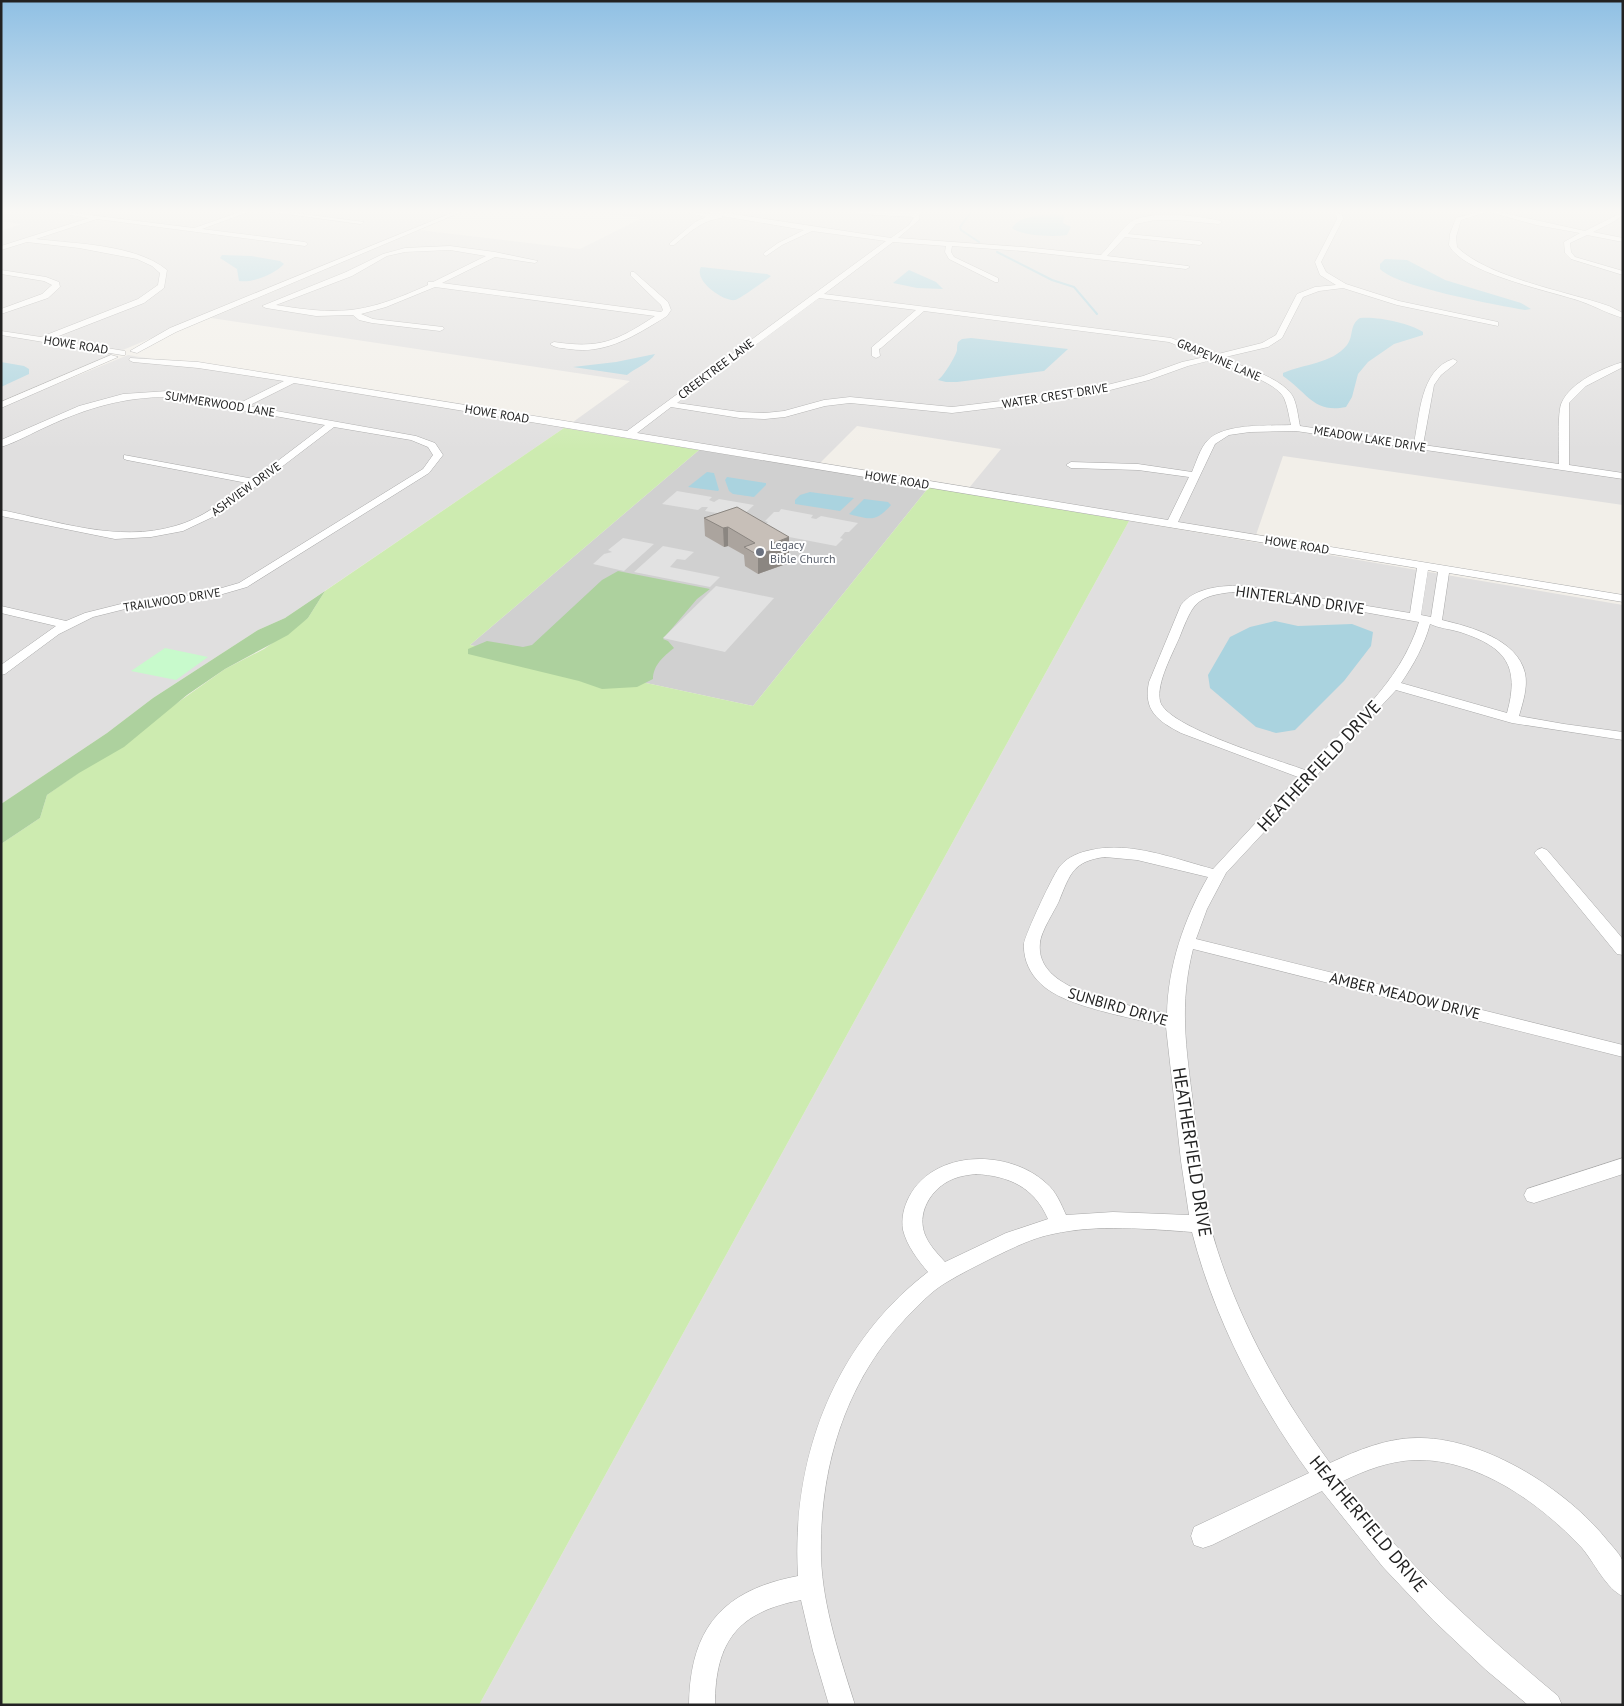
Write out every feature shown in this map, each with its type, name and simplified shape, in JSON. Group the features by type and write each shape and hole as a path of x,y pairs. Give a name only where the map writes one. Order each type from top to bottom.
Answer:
{"street":[{"path":"1,312 45,296 50,292"},
{"path":"43,340 141,300 152,292"},
{"path":"1,405 134,351 174,330 268,292"},
{"path":"267,306 304,292"},
{"path":"243,302 323,314 355,313 386,306 415,292"},
{"path":"488,292 662,315"},
{"path":"554,344 579,348 612,344 625,340 667,310 665,304 652,292"},
{"name":"CREEKTREE LANE","path":"629,434 820,292"},
{"name":"WATER CREST DRIVE","path":"669,404 740,415 765,416 785,414 824,403 850,400 929,409 965,410 1083,394 1146,378 1185,364 1259,347 1273,341 1279,336 1300,296 1311,292"},
{"path":"1361,292 1397,303 1495,324"},
{"path":"1560,292 1588,300 1623,316"},
{"name":"GRAPEVINE LANE","path":"815,295 1171,340 1263,378 1279,387 1288,396 1296,428"},
{"path":"876,356 878,346 922,309"},
{"path":"355,313 362,318 372,321 440,329"},
{"path":"119,357 133,360 147,355 181,330 181,328"},
{"name":"HOWE ROAD","path":"1,333 43,340 119,357"},
{"name":"HOWE ROAD","path":"134,351 143,351 147,355 171,362"},
{"name":"HOWE ROAD","path":"133,360 171,362 629,434 1623,600"},
{"path":"1418,447 1430,385 1438,373 1453,361"},
{"path":"1564,468 1565,402 1570,394 1581,386 1623,364"},
{"path":"239,407 291,381"},
{"name":"SUMMERWOOD LANE","path":"1,444 88,405 114,398 142,394 168,394 413,438 432,445 438,455"},
{"name":"ASHVIEW DRIVE","path":"1,513 104,535 128,536 179,529 217,511 333,423"},
{"name":"MEADOW LAKE DRIVE","path":"1171,525 1211,442 1226,433 1260,428 1296,428 1623,476"},
{"name":"TRAILWOOD DRIVE","path":"1,671 66,624 105,610 202,597 242,586 412,480 432,466 438,455"},
{"path":"127,457 256,482"},
{"path":"1072,465 1138,467 1194,475"},
{"name":"HEATHERFIELD DRIVE","path":"1423,566 1425,621"},
{"name":"HEATHERFIELD DRIVE","path":"1444,570 1417,647 1394,684 1217,875 1195,919 1188,942 1177,983 1175,1023 1193,1177 1201,1224 1224,1298 1251,1359 1302,1445 1326,1478 1404,1572 1489,1654 1549,1705"},
{"name":"HINTERLAND DRIVE","path":"1307,776 1194,734 1162,716 1155,707 1152,692 1187,605 1196,598 1212,592 1244,590 1425,621 1479,636 1500,648 1513,661 1519,675 1512,719"},
{"path":"1,609 66,624"},
{"path":"1394,684 1474,710 1512,719 1562,729 1623,736"},
{"name":"SUNBIRD DRIVE","path":"1175,1023 1078,998 1061,991 1047,981 1038,971 1031,955 1032,942 1064,869 1092,854 1106,852 1133,855 1217,875"},
{"path":"1542,853 1623,950"},
{"name":"AMBER MEADOW DRIVE","path":"1188,942 1623,1051"},
{"path":"943,1274 919,1244 913,1231 912,1217 916,1202 924,1188 934,1179 945,1173 971,1167 988,1166 1016,1174 1040,1190 1053,1207 1060,1224"},
{"path":"1534,1195 1623,1166"},
{"path":"842,1705 833,1678 811,1586 809,1558 812,1494 825,1437 840,1393 880,1330 924,1288 943,1274 994,1248 1060,1224 1118,1221 1201,1224"},
{"path":"1203,1536 1359,1461 1381,1454 1415,1449 1433,1450 1478,1462 1504,1472 1552,1502 1594,1543 1610,1563 1623,1584"},
{"path":"702,1705 701,1690 705,1661 726,1622 740,1609 758,1599 811,1586"}],"shaded area":[{"path":"1,292 262,292 1,401"},
{"path":"273,292 1623,292 1623,505 1283,456 1256,535 969,488 1001,449 857,426 820,463 573,422 630,381 211,318"},
{"path":"128,355 564,428 285,618 258,630 153,698 107,733 1,804 1,407"},
{"path":"699,450 929,487 753,706 470,645"},
{"path":"677,491 712,497 709,500 714,502 719,499 754,505 741,517 705,511 708,507 702,507 698,510 662,504"},
{"path":"781,509 813,515 811,518 816,519 821,516 858,523 849,532 845,532 840,538 843,539 836,546 784,536 765,525 768,522 765,521 774,512 779,512"},
{"path":"1129,521 1623,605 1623,1705 479,1705"},
{"path":"623,538 654,544 624,571 593,564 604,554 612,552 608,550"},
{"path":"663,546 694,552 685,560 677,559 670,567 720,577 710,587 634,572"},
{"path":"716,586 774,598 725,652 663,638"}],"green space":[{"path":"564,428 699,450 470,645 753,706 929,487 1129,521 479,1705 1,1705 1,844 40,818 47,795 225,669 264,649 308,618 325,591"},
{"path":"618,571 710,589 697,599 663,639 668,641 674,648 657,665 653,679 637,687 602,689 579,681 468,654 468,649 487,641 523,647 532,645 602,580"},
{"path":"325,591 308,618 288,635 225,669 187,695 124,747 79,773 47,795 40,818 1,844 1,804 107,733 153,698 258,630 285,618"},
{"path":"165,648 208,657 176,680 131,671"}],"water":[{"path":"714,292 749,292 735,300 724,298"},
{"path":"1437,292 1483,292 1521,303 1531,309 1525,310"},
{"path":"1360,318 1375,318 1402,323 1423,332 1423,335 1394,344 1368,362 1358,374 1352,397 1346,407 1335,408 1318,404 1283,376 1283,373 1325,360 1341,351 1349,342 1354,324"},
{"path":"971,338 1068,349 1044,371 957,382 938,380 954,357 958,342 962,339"},
{"path":"655,354 650,360 627,375 573,367 616,362"},
{"path":"1,362 24,366 29,369 29,374 1,387"},
{"path":"707,472 714,473 718,491 688,487"},
{"path":"727,477 766,483 766,485 754,497 733,494 729,491 725,480"},
{"path":"810,492 854,498 840,511 795,504 795,500 800,495"},
{"path":"864,499 888,502 891,505 877,517 873,518 863,518 849,514"},
{"path":"1275,621 1298,626 1352,624 1373,632 1371,646 1344,681 1295,730 1276,733 1256,727 1210,688 1208,675 1230,637 1250,627"}],"building":[{"path":"737,507 789,537 774,543 786,545 758,555 744,547 755,543 728,527 723,528 704,518"}],"waterway":[{"path":"1078,292 1097,314"}],"place":[{"name":"Legacy Bible Church","path":"760,552"}]}
